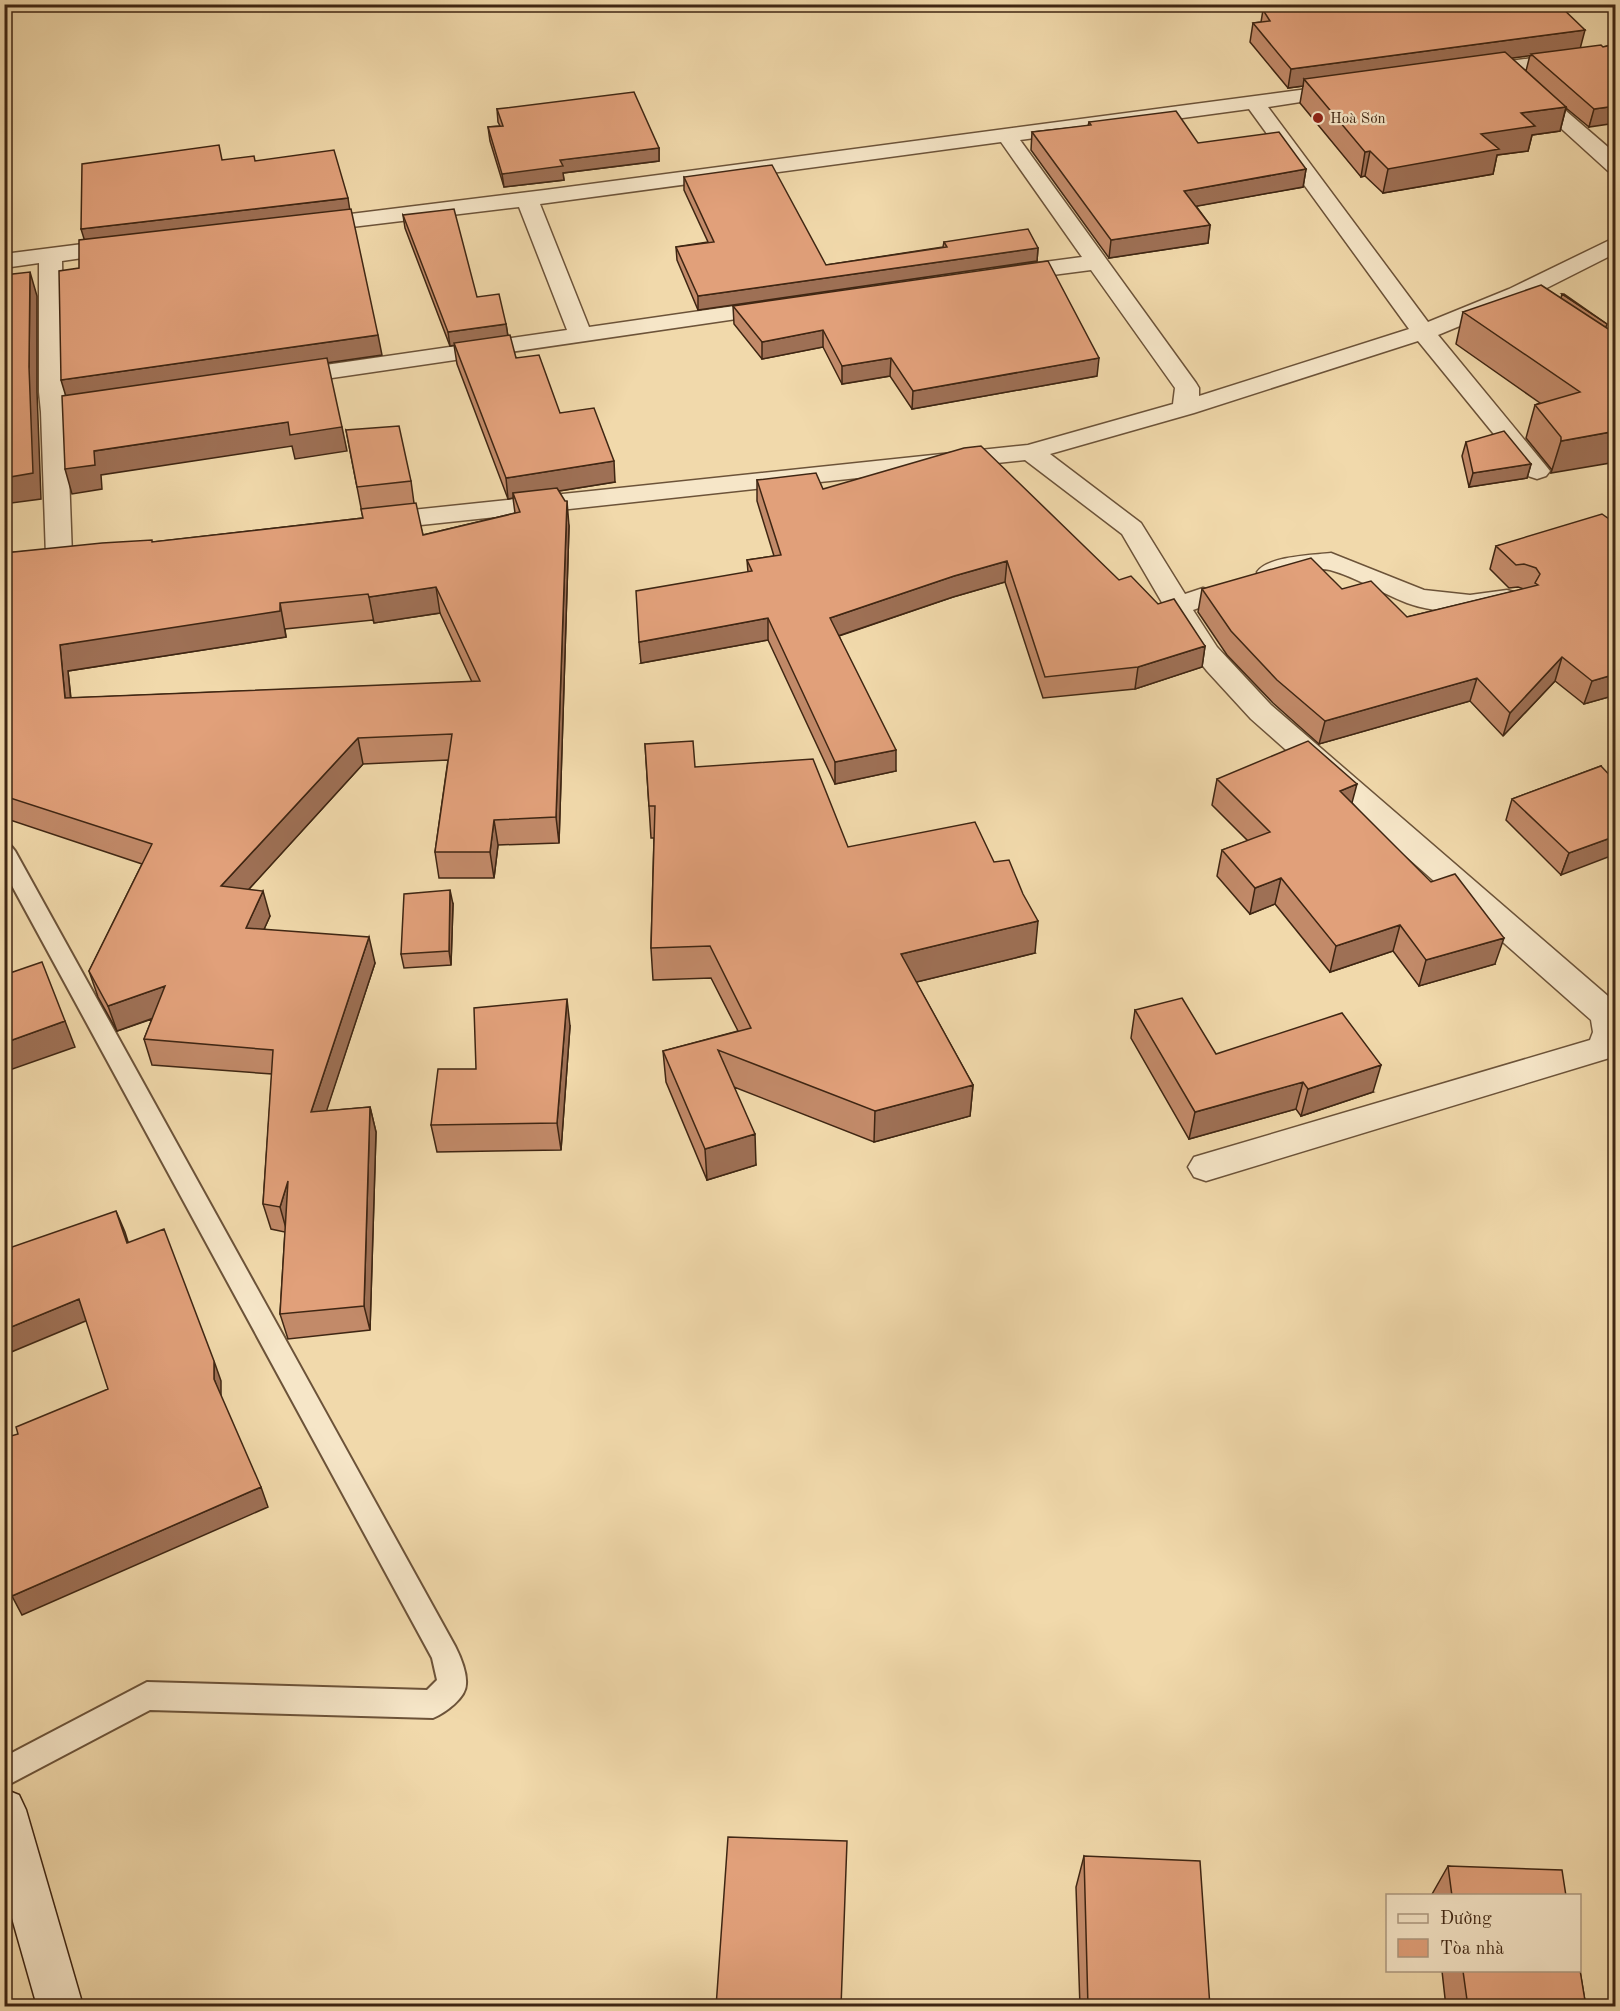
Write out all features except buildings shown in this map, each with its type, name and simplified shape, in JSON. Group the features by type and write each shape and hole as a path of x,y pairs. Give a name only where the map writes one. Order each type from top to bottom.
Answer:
{"street":[{"path":"1459,75 1616,52"},
{"path":"1505,68 1616,166"},
{"path":"294,226 527,199 1368,87"},
{"path":"1254,102 1423,332 1537,471"},
{"path":"1006,135 1187,388 1185,408"},
{"path":"527,199 580,334"},
{"path":"4,261 141,244"},
{"path":"354,524 1030,452 1185,408 1527,301 1616,244"},
{"path":"50,255 51,392 54,412 59,557"},
{"path":"979,278 1096,262"},
{"path":"264,381 803,303"},
{"path":"54,412 124,401"},
{"path":"1030,452 1132,529 1195,639 1217,668 1261,712 1605,1014 1610,1027 1609,1040 1602,1049 1206,1167"},
{"path":"1178,606 1295,564 1331,561 1419,597 1470,604 1517,598"},
{"path":"4,1810 60,2007"}],"lane":[{"path":"4,851 446,1655 452,1684 433,1704 147,1696 4,1773"}],"place":[{"name":"Hoà Sơn","path":"1318,118"}]}
